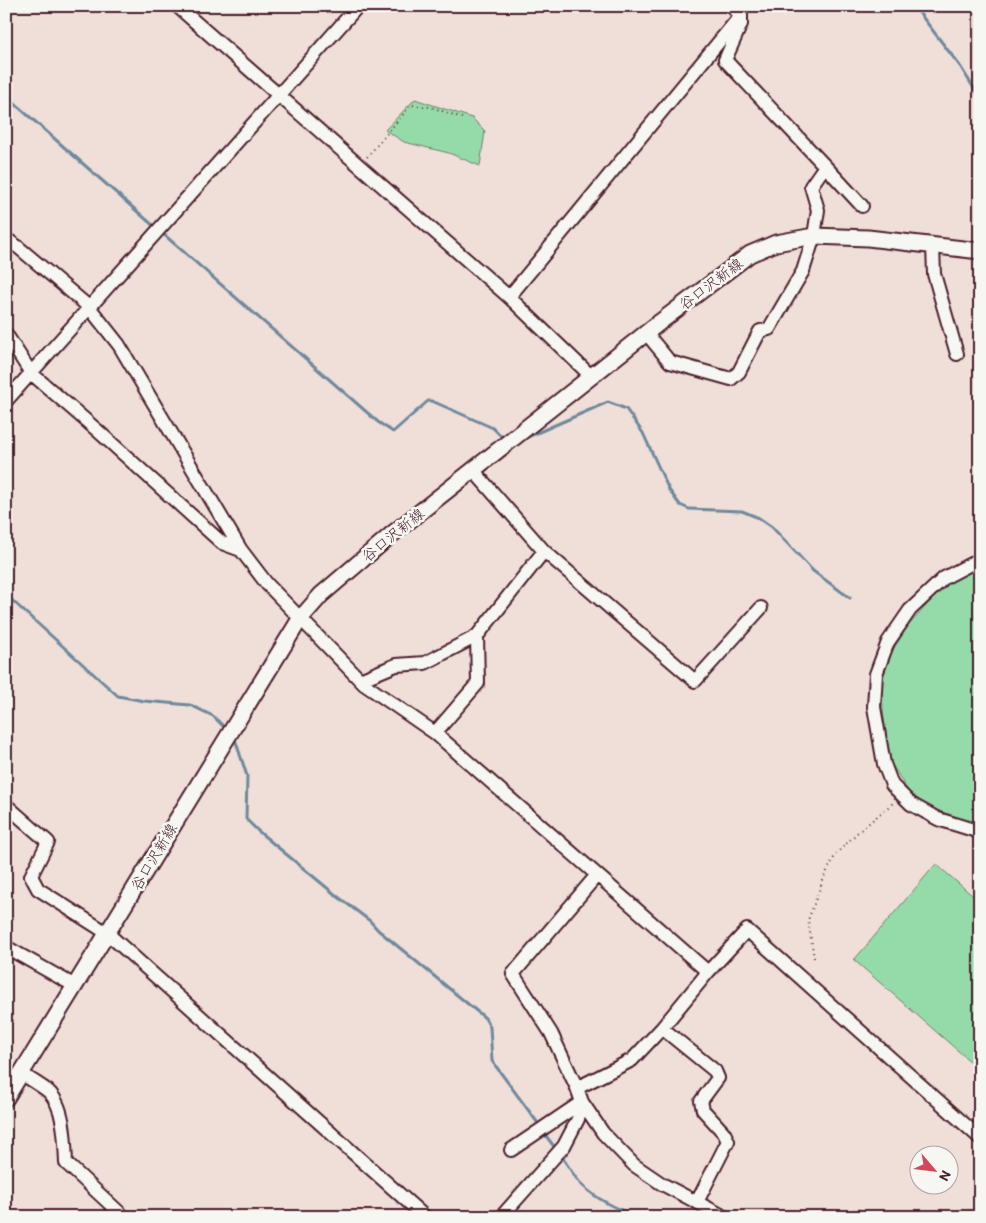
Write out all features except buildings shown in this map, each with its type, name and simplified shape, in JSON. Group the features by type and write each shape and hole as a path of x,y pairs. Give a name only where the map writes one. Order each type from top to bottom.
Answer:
{"main road":[{"name":"谷口沢新線","path":"6,1098 14,1079 75,986 300,619 322,595 391,535 646,333 750,254 776,243 814,236 868,238 980,252"}],"street":[{"path":"177,6 509,297 592,377"},
{"path":"6,401 358,6"},
{"path":"731,6 741,15 741,24 726,60 862,206"},
{"path":"509,297 741,15"},
{"path":"646,333 670,362 731,379 738,372 760,331 769,329 803,271 814,236 818,210 812,186 825,166"},
{"path":"6,239 89,307 119,345 241,550 267,584 300,619 360,680 435,733 708,972"},
{"path":"933,246 934,274 957,354"},
{"path":"6,334 31,373 222,543 241,550"},
{"path":"473,470 544,551 695,681 760,608"},
{"path":"360,680 396,665 425,663 477,636 544,551"},
{"path":"980,559 944,578 910,610 888,642 876,674 874,707 884,764 892,785 911,804 938,819 980,832"},
{"path":"435,733 478,683 477,636"},
{"path":"6,805 48,842 31,876 38,889 107,934 425,1217"},
{"path":"597,875 513,974 551,1034 582,1102 603,1132 634,1166 662,1184 725,1217"},
{"path":"577,1088 632,1060 747,930 980,1138"},
{"path":"6,948 75,986"},
{"path":"662,1028 716,1071 718,1078 701,1101 703,1110 724,1132 728,1141 697,1202"},
{"path":"14,1079 50,1092 57,1104 64,1128 66,1163 124,1217"},
{"path":"511,1150 582,1102"},
{"path":"501,1217 564,1146 578,1119 582,1102"}],"path":[{"path":"360,166 410,105 431,107 465,119"},
{"path":"814,958 808,920 828,868 836,854 857,833 902,795"}],"green space":[{"path":"415,99 472,118 485,131 480,166 449,153 404,142 385,130"},
{"path":"980,567 980,823 930,809 908,791 891,763 884,721 881,683 892,651 909,625 948,581"},
{"path":"936,864 980,902 980,1070 854,960"}],"waterway":[{"path":"914,6 960,66 980,98"},
{"path":"6,96 156,228"},
{"path":"161,232 378,422 393,432 428,401 432,401 493,428 505,440"},
{"path":"523,439 608,402 626,409 643,433 669,490 680,505 689,509 742,511 759,518 772,527 813,571 850,598"},
{"path":"6,595 118,696 144,701 190,705 213,716 227,730"},
{"path":"234,736 247,776 246,819 258,831 370,921 378,930 485,1018 490,1027 492,1061 540,1126"},
{"path":"543,1132 556,1149"},
{"path":"561,1156 576,1178 594,1195 608,1204 637,1217"},
{"path":"698,1217 701,1212 710,1217"}]}
